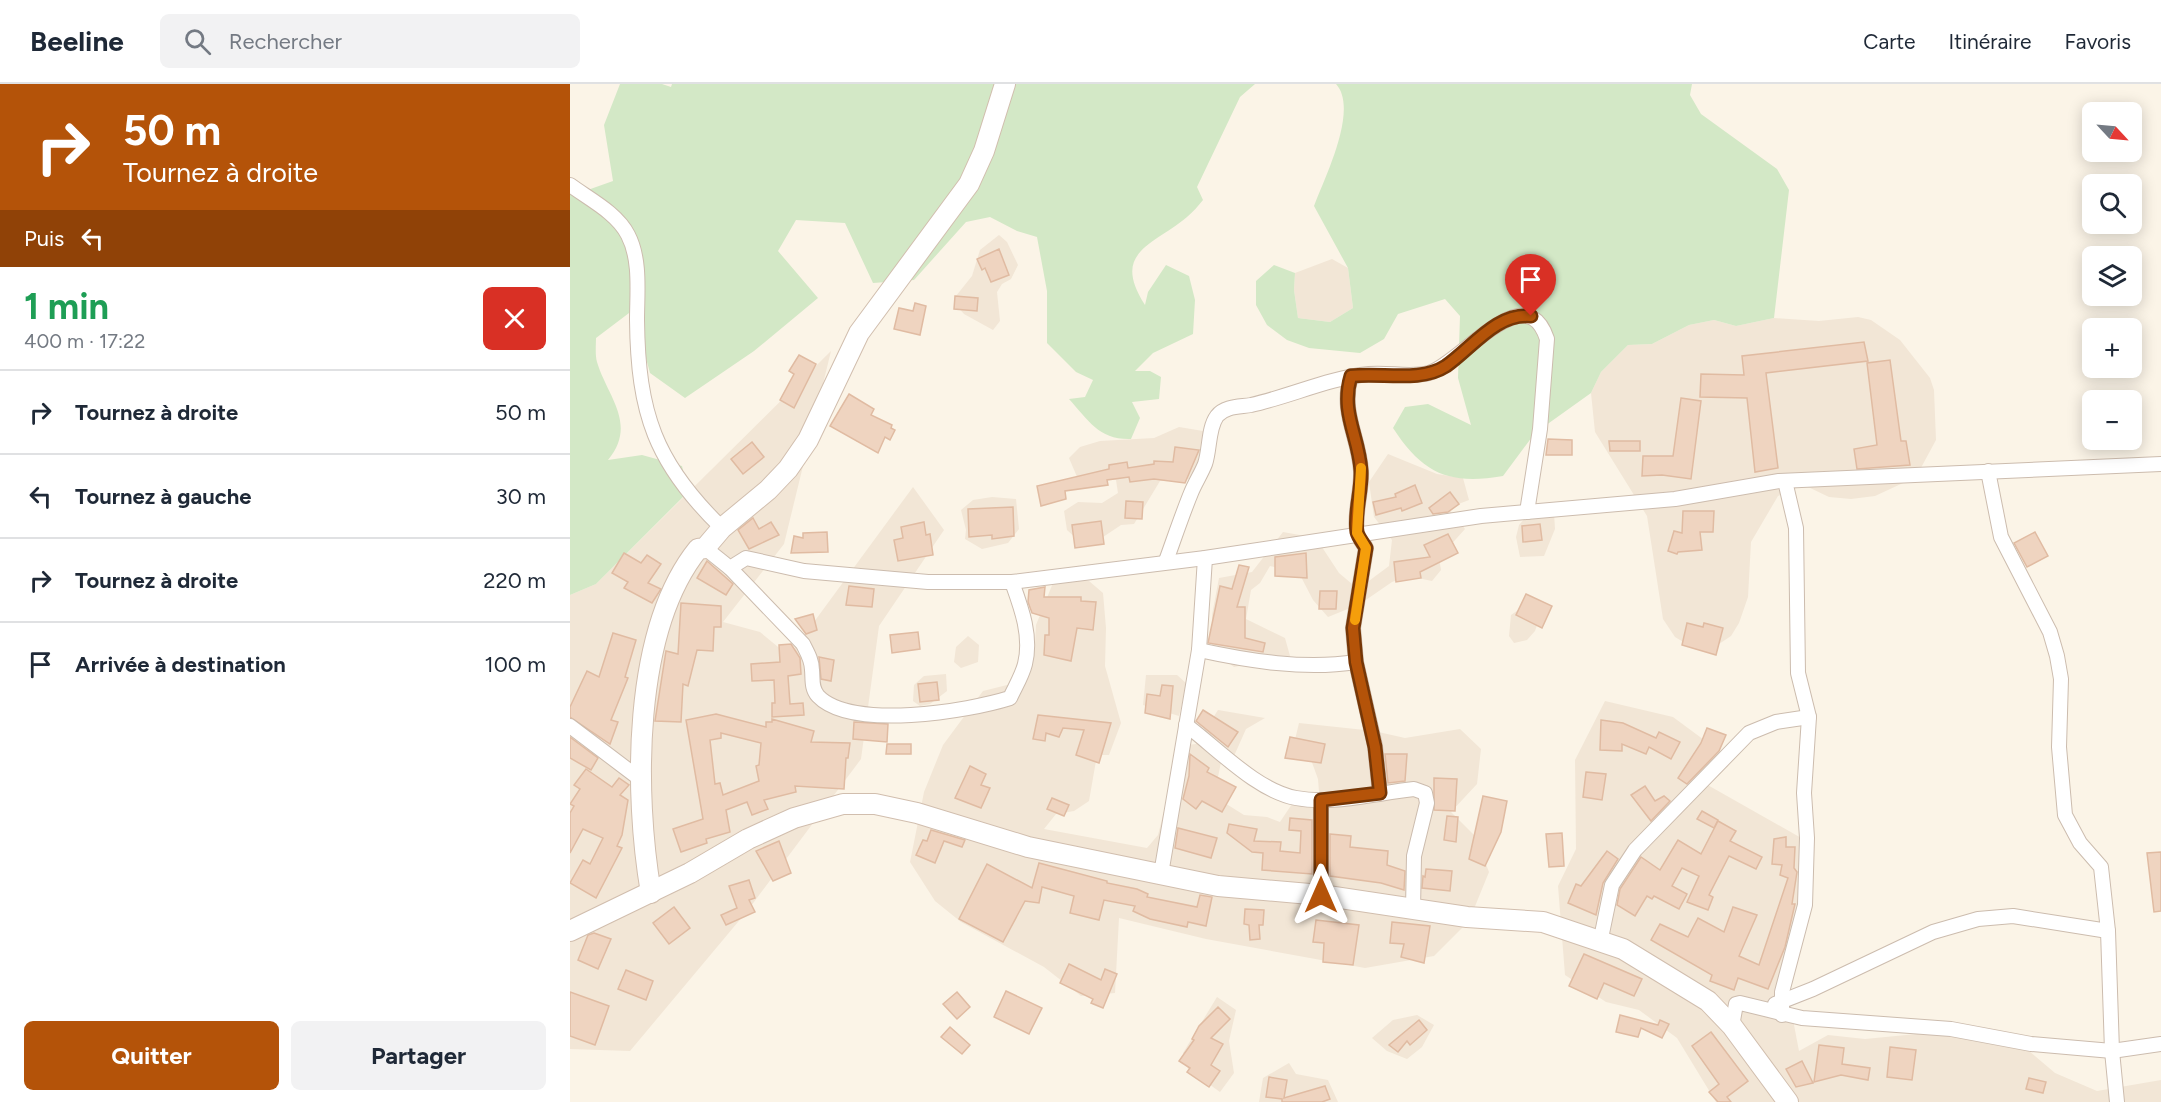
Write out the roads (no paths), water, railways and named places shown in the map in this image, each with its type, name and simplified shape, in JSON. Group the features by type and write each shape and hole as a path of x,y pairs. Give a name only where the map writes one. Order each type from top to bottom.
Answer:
{"street":[{"path":"651,893 643,845 640,779 647,691 654,648 676,581 698,549 705,548 722,528 768,490 788,469 808,440 860,333 969,184 984,151 1005,84"},
{"path":"570,185 621,224 628,235 635,252 637,338 644,400 655,440 696,503 722,528"},
{"path":"1166,561 1190,494 1204,464 1217,416 1227,409 1280,399 1351,376 1428,373 1444,367 1486,333 1516,315 1531,316 1543,325 1547,339 1541,419 1527,512"},
{"path":"1351,376 1346,393 1347,413 1360,451 1362,475 1357,533 1366,548 1353,628 1356,662 1375,747 1380,793"},
{"path":"730,567 746,558 815,572 928,582 1012,582 1166,561 1205,558 1357,533 1527,512 1675,499 1785,481 2161,464"},
{"path":"1988,471 2001,537 2050,632 2057,656 2061,679 2059,747 2062,802 2068,823 2101,867 2108,931 2112,1051 2117,1102"},
{"path":"1782,1008 1805,905 1808,838 1804,794 1809,717 1798,673 1796,528 1785,481"},
{"path":"705,548 730,567 802,644 810,656 812,682 819,697 835,707 855,713 887,717 964,709 1010,698 1022,675 1027,651 1025,620 1012,582"},
{"path":"1161,874 1199,650 1205,558"},
{"path":"1199,650 1268,662 1340,664 1356,662"},
{"path":"1600,943 1612,885 1635,850 1749,733 1776,722 1809,717"},
{"path":"1186,725 1259,782 1293,798 1321,800 1421,790 1427,797 1414,856 1413,909"},
{"path":"570,726 640,779"},
{"path":"1321,800 1321,895"},
{"path":"570,931 651,893 748,839 795,818 843,804 875,804 917,813 1028,847 1228,887 1321,895 1467,917 1531,920 1623,949 1658,968 1708,1001 1732,1026 1788,1102"},
{"path":"1782,1008 1933,932 1978,919 2013,916 2108,931"},
{"path":"1732,1026 1736,1004 1763,1009 1782,1008 1951,1029 2031,1044 2112,1051 2161,1044"}]}
